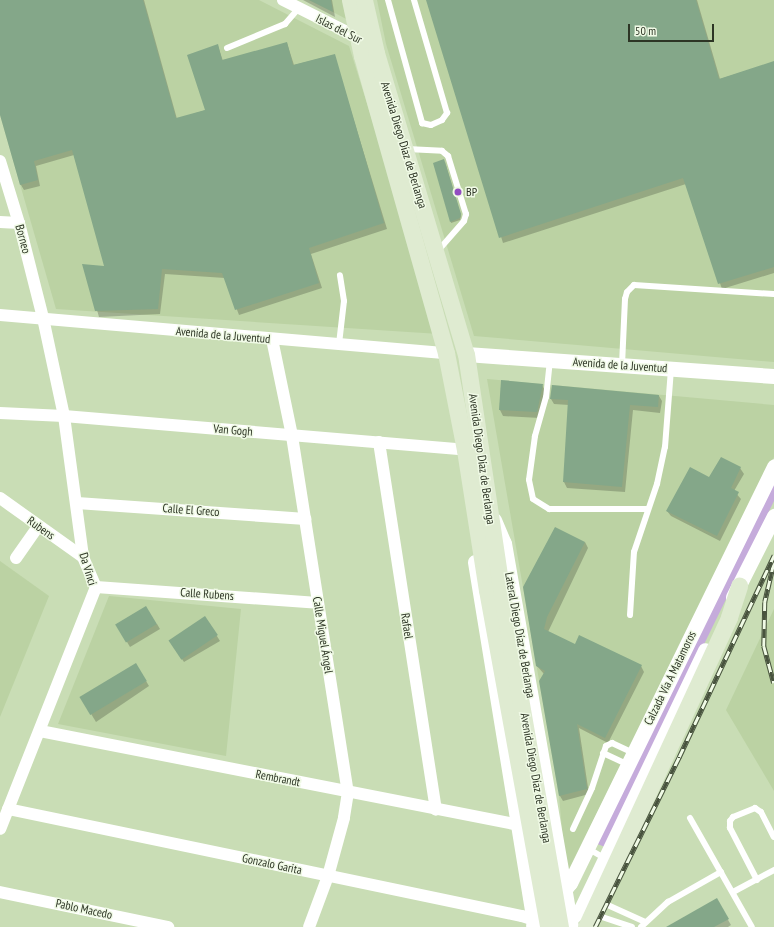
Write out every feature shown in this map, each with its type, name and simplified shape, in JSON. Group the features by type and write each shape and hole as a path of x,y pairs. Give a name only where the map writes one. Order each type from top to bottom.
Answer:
{"main road":[{"name":"Avenida Diego Díaz de Berlanga","path":"350,0 358,38 446,353 466,450 482,511"},
{"name":"Avenida Diego Díaz de Berlanga","path":"364,0 375,46 404,149 466,354 482,511 539,923"},
{"path":"577,921 710,656 733,608 739,586"},
{"name":"Avenida Diego Díaz de Berlanga","path":"494,589 577,921"}],"street":[{"name":"Islas del Sur","path":"283,0 375,46"},
{"name":"Borneo","path":"0,161 19,223 43,318"},
{"path":"0,222 19,223"},
{"name":"Avenida de la Juventud","path":"0,315 446,353"},
{"name":"Da Vinci","path":"0,829 96,587 83,557 77,503 64,416 43,318"},
{"name":"Calle Miguel Ángel","path":"272,339 292,436 317,603 348,792 347,806 328,876 309,927"},
{"name":"Avenida de la Juventud","path":"466,354 774,376"},
{"name":"Van Gogh","path":"0,412 64,416 466,450"},
{"name":"Rafael","path":"379,442 436,810"},
{"name":"Calzada Vía A Matamoros","path":"539,923 565,890 587,848 774,466"},
{"name":"Rubens","path":"0,498 38,527 83,557"},
{"name":"Calle El Greco","path":"77,503 305,519"},
{"path":"482,511 473,537 478,591 516,824 539,923 577,921"},
{"name":"Lateral Diego Díaz de Berlanga","path":"482,511 504,543 565,890 577,921"},
{"name":"Calzada Vía A Matamoros","path":"577,921 604,857 713,634 774,516"},
{"path":"16,558 38,527"},
{"name":"Calle Rubens","path":"96,587 317,603"},
{"name":"Rembrandt","path":"40,731 436,810 516,824"},
{"name":"Gonzalo Garita","path":"8,809 328,876 358,880 539,923"},
{"path":"526,867 542,871 552,866 560,858"},
{"name":"Pablo Macedo","path":"0,892 168,927"}],"lane":[{"path":"388,0 422,123 431,125 442,120 447,113 414,0"},
{"path":"227,48 285,24 299,8"},
{"path":"404,149 442,151 448,156 466,218 436,253"},
{"path":"339,344 344,301 340,275"},
{"path":"622,365 625,299 627,292 634,285 774,294"},
{"path":"550,360 546,397 535,436 528,480 533,499 549,510 647,509"},
{"path":"630,615 634,552 647,509 657,484 665,447 672,369"},
{"path":"573,829 594,784 608,744 612,743 630,759"},
{"path":"604,753 630,759"},
{"path":"757,880 730,828 730,821 755,808 761,812 774,837"},
{"path":"690,818 752,927"},
{"path":"516,824 534,831 540,858"},
{"path":"577,921 601,902 609,884 604,857 587,848"},
{"path":"733,892 774,870"},
{"path":"601,902 643,924 668,902 721,872"},
{"path":"577,921 632,927"}],"shaded area":[{"path":"0,0 259,0 349,46 439,334 56,309 0,115"},
{"path":"309,0 344,0 348,20 333,12"},
{"path":"377,0 774,0 774,362 474,336 386,44"},
{"path":"487,379 774,405 774,457 566,875 559,796"},
{"path":"774,479 774,501 605,847 595,843"},
{"path":"0,561 49,596 0,717"},
{"path":"109,596 241,609 226,756 58,724"},
{"path":"774,609 774,791 726,710"}],"building":[{"path":"0,0 143,0 176,118 205,110 187,55 218,44 222,60 287,42 293,65 335,54 384,223 309,248 319,283 235,310 222,273 162,269 158,309 95,311 82,264 104,266 72,150 34,161 38,180 20,185 0,115"},
{"path":"309,0 331,0 333,12"},
{"path":"426,0 696,0 719,79 774,61 774,267 718,284 683,178 499,238"},
{"path":"444,159 461,214 460,218 450,222 433,163"},
{"path":"501,380 543,384 537,412 499,410"},
{"path":"552,385 659,395 658,407 630,405 622,487 563,482 568,400 550,399"},
{"path":"721,457 741,467 731,488 739,492 717,536 666,511 690,467 709,477"},
{"path":"555,527 585,542 547,617 544,629 575,644 579,635 642,665 605,738 577,724 587,789 559,796 539,681 545,671 536,666 523,587"},
{"path":"146,606 157,624 126,643 115,625"},
{"path":"205,616 218,635 181,660 169,641"},
{"path":"136,663 147,681 90,715 79,697"},
{"path":"717,898 729,919 714,927 666,927"}],"railway":[{"path":"595,927 679,757 774,555"},
{"path":"774,563 765,602 764,646 774,683"}],"place":[{"name":"BP","path":"458,192"}]}
